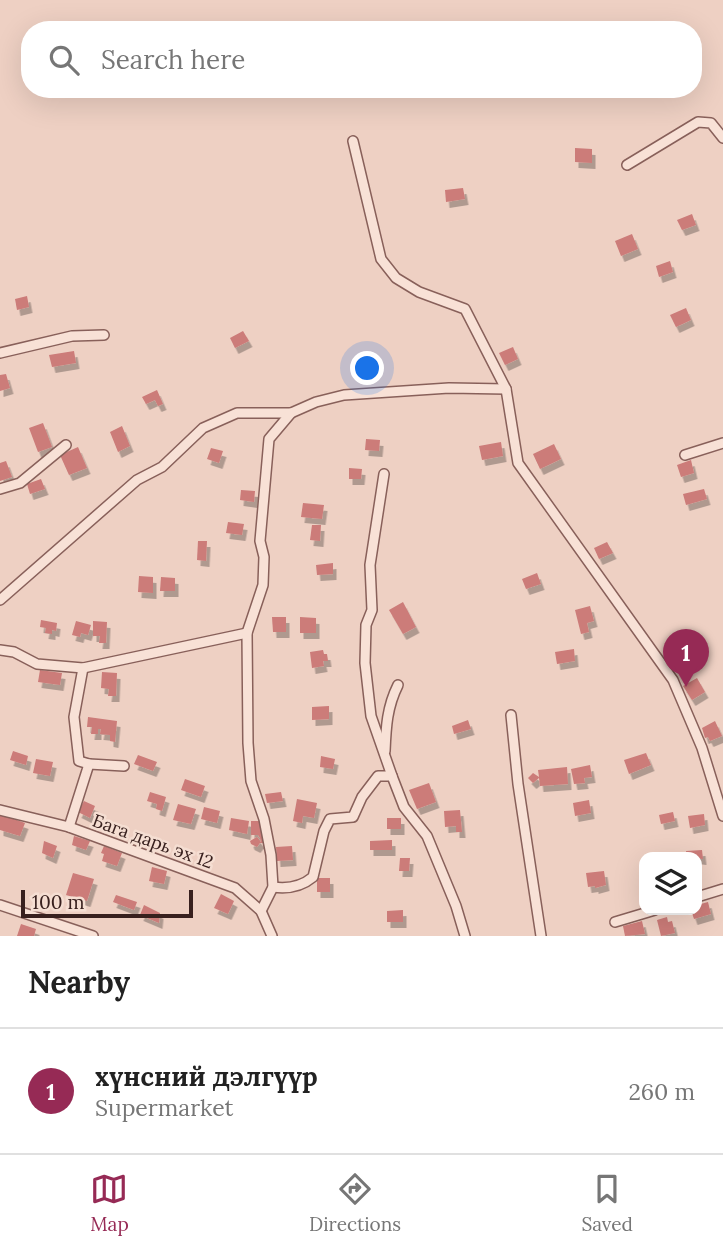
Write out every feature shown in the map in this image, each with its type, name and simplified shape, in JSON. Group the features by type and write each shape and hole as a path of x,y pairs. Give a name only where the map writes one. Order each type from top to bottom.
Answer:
{"street":[{"path":"627,165 698,122 711,123 723,138"},
{"path":"353,141 381,259 396,278 419,292 465,309 506,388 518,463 673,680 702,748 723,816"},
{"path":"0,353 72,336 104,335"},
{"path":"0,600 137,480 162,467 203,428 237,413 291,413 316,402 344,395 449,388 506,388"},
{"path":"261,911 273,887 271,855 264,819 251,781 247,633 263,585 264,557 260,541 269,439 291,413"},
{"path":"685,455 723,443"},
{"path":"0,489 20,483 66,445"},
{"path":"384,474 370,565 373,610 366,625 365,663 371,716 404,807 427,836 456,906 465,936"},
{"path":"0,650 14,652 37,664 83,668 247,633"},
{"path":"83,668 74,718 79,761 124,766"},
{"path":"385,756 386,718 398,685"},
{"path":"512,715 518,783 541,936"},
{"path":"69,827 89,764"},
{"path":"273,887 285,889 307,882 313,877 324,831 330,819 353,817 362,797 378,776 392,776"},
{"name":"Бага дарь эх 12","path":"0,810 69,827 235,888 261,911 272,936"},
{"path":"702,895 723,889"},
{"path":"0,905 93,936"},
{"path":"615,922 639,915"}],"building":[{"path":"575,148 592,149 592,163 575,162"},
{"path":"463,188 465,199 446,202 445,190"},
{"path":"692,214 696,225 682,230 677,220"},
{"path":"632,234 638,249 621,256 615,241"},
{"path":"670,261 673,272 659,277 656,266"},
{"path":"27,296 29,307 17,310 15,299"},
{"path":"686,308 691,320 676,327 670,315"},
{"path":"243,331 249,341 235,348 230,338"},
{"path":"513,347 518,359 505,365 499,353"},
{"path":"74,351 76,363 52,367 49,355"},
{"path":"6,374 10,388 0,391 0,375"},
{"path":"157,390 163,404 158,406 155,400 146,404 142,397"},
{"path":"43,423 52,447 38,452 29,428"},
{"path":"122,426 130,446 118,452 110,432"},
{"path":"366,439 380,440 379,451 365,450"},
{"path":"501,442 503,456 482,460 479,446"},
{"path":"554,444 561,459 540,469 533,454"},
{"path":"78,447 87,468 69,475 60,455"},
{"path":"211,448 223,451 219,463 207,459"},
{"path":"691,460 694,473 681,477 677,465"},
{"path":"6,461 12,477 0,481 0,463"},
{"path":"349,468 362,469 361,479 349,479"},
{"path":"41,479 45,489 30,494 27,484"},
{"path":"704,489 707,499 686,505 683,494"},
{"path":"241,490 255,491 254,502 240,500"},
{"path":"303,503 324,505 322,519 301,517"},
{"path":"228,522 244,524 242,535 226,533"},
{"path":"312,525 321,525 320,541 310,540"},
{"path":"198,541 207,541 206,561 197,560"},
{"path":"607,542 613,553 599,559 594,548"},
{"path":"333,563 333,574 317,575 316,565"},
{"path":"537,573 541,584 526,589 522,579"},
{"path":"139,576 153,577 153,593 138,592"},
{"path":"161,577 175,578 175,591 160,591"},
{"path":"403,602 416,627 403,634 389,610"},
{"path":"590,606 594,621 587,623 589,632 581,634 575,610"},
{"path":"272,617 286,617 286,632 273,632"},
{"path":"300,617 316,618 316,633 300,633"},
{"path":"41,620 57,623 56,631 52,630 52,634 45,633 46,628 40,627"},
{"path":"76,621 91,625 88,635 72,635"},
{"path":"93,621 107,622 106,643 99,643 100,636 93,636"},
{"path":"574,649 575,661 557,664 555,652"},
{"path":"323,650 328,661 323,661 324,666 312,668 310,652"},
{"path":"40,670 62,673 60,685 38,682"},
{"path":"102,672 117,673 116,696 108,696 109,689 101,688"},
{"path":"697,678 705,692 692,700 683,686"},
{"path":"329,706 329,719 312,720 312,707"},
{"path":"88,717 117,721 115,742 110,741 110,735 100,734 101,729 98,729 98,734 91,734 92,727 87,727"},
{"path":"468,720 471,729 454,734 452,726"},
{"path":"715,721 722,736 710,741 708,737 705,738 702,728"},
{"path":"13,751 28,756 26,765 10,760"},
{"path":"646,753 651,765 629,774 624,760"},
{"path":"138,755 157,762 153,771 134,764"},
{"path":"321,756 335,759 333,769 320,767"},
{"path":"36,759 53,762 50,776 33,773"},
{"path":"590,765 592,777 584,778 585,783 574,784 571,769"},
{"path":"567,767 568,784 540,786 539,778 533,783 528,778 533,773 539,777 538,770"},
{"path":"185,779 205,786 201,797 181,790"},
{"path":"429,783 436,802 417,809 409,790"},
{"path":"150,792 166,797 162,811 156,809 157,804 147,801"},
{"path":"281,792 283,801 267,803 265,794"},
{"path":"297,799 317,803 314,818 303,816 302,823 293,821"},
{"path":"589,800 591,813 575,816 573,803"},
{"path":"84,801 95,806 90,818 78,812"},
{"path":"178,804 196,809 191,824 173,820"},
{"path":"204,807 220,811 217,823 201,819"},
{"path":"460,810 462,832 456,832 456,826 445,827 444,811"},
{"path":"673,812 675,821 661,824 659,815"},
{"path":"0,814 25,823 20,836 0,830"},
{"path":"704,814 705,825 690,828 688,816"},
{"path":"231,818 249,821 247,834 229,830"},
{"path":"387,818 401,818 401,829 387,829"},
{"path":"251,821 262,821 265,843 260,843 257,847 250,841 257,837 261,842 258,835 251,835"},
{"path":"74,836 90,841 86,850 72,845"},
{"path":"392,840 392,850 370,850 370,841"},
{"path":"44,841 57,846 53,858 42,853"},
{"path":"104,846 122,853 117,866 102,861"},
{"path":"292,846 293,860 277,861 276,847"},
{"path":"400,858 410,858 409,871 399,871"},
{"path":"152,867 167,871 164,884 149,881"},
{"path":"604,871 606,885 588,887 586,873"},
{"path":"73,873 94,879 87,901 66,895"},
{"path":"317,878 330,878 330,892 317,892"},
{"path":"221,894 234,901 228,914 214,908"},
{"path":"116,895 137,902 134,910 113,902"},
{"path":"708,902 711,914 694,919 693,915 702,915 702,904"},
{"path":"144,905 160,913 159,923 140,915"},
{"path":"403,910 403,922 387,922 387,911"},
{"path":"667,917 668,922 672,921 675,933 661,936 657,920"},
{"path":"642,921 645,934 625,936 623,926"},
{"path":"21,924 36,929 34,936 17,936"}],"place":[{"name":"хүнсний дэлгүүр","path":"686,687"}]}
